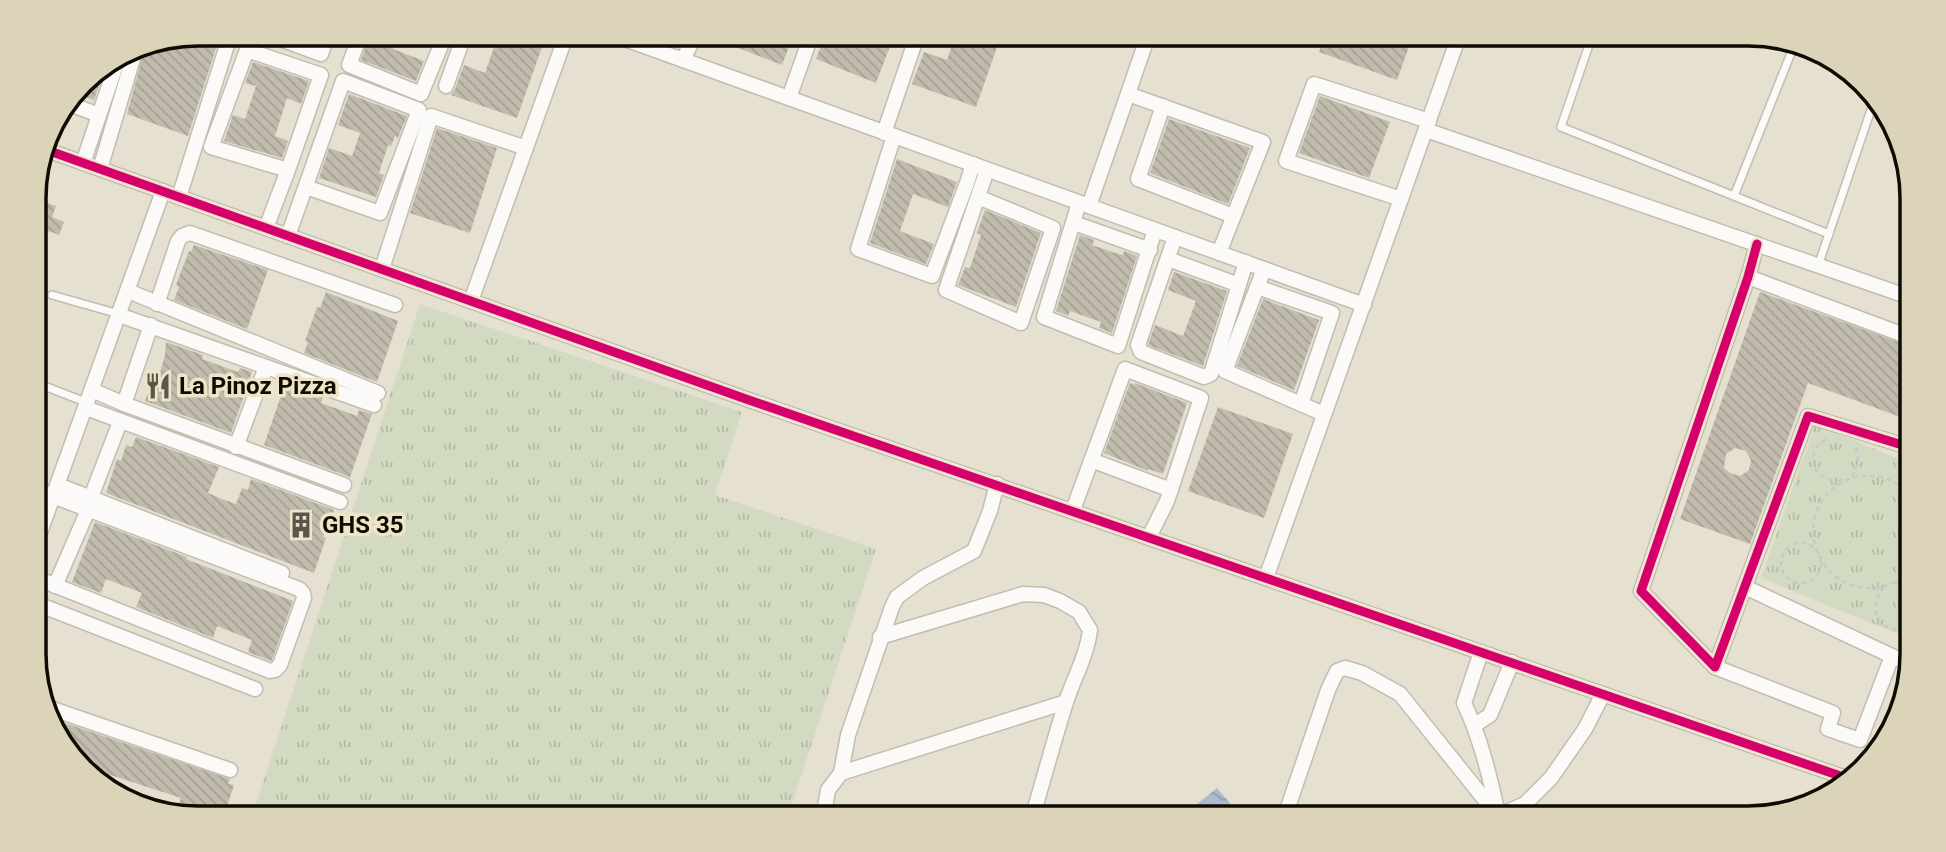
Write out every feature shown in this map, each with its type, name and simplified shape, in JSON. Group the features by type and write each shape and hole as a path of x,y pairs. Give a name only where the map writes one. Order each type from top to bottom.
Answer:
{"street":[{"path":"179,197 227,46"},
{"path":"299,46 321,54 324,46"},
{"path":"356,46 349,65 421,94 441,46"},
{"path":"446,86 460,46"},
{"path":"471,301 562,46"},
{"path":"644,46 1364,305"},
{"path":"683,60 690,46"},
{"path":"789,98 807,46"},
{"path":"914,46 858,249 932,276 968,183 972,164"},
{"path":"1145,46 1128,94 1074,223 1044,317 1118,346 1155,230"},
{"path":"1266,578 1455,46"},
{"path":"266,228 288,170 321,75 247,50 211,147 288,170"},
{"path":"100,169 132,61"},
{"path":"83,163 113,72"},
{"path":"288,236 343,81 419,110 380,213 306,187"},
{"path":"1401,199 1286,161 1314,84 1900,294"},
{"path":"1128,94 1263,142 1219,253"},
{"path":"76,106 99,115"},
{"path":"1163,106 1138,179 1233,216"},
{"path":"382,269 431,116 526,148"},
{"path":"53,152 746,399 1840,776"},
{"path":"978,197 1053,228 1021,323 946,290 987,170"},
{"path":"46,517 163,191"},
{"path":"1074,223 1150,250"},
{"path":"157,304 178,242 190,233 395,305"},
{"path":"1175,237 1138,345 1141,352 1204,377 1211,374 1246,262"},
{"path":"1757,244 1641,591 1715,667 1833,713 1828,729 1860,740 1892,656"},
{"path":"1168,259 1239,285"},
{"path":"1264,269 1225,372 1325,414"},
{"path":"1748,277 1900,334"},
{"path":"1257,287 1332,313 1301,404"},
{"path":"119,315 266,367 376,399 128,292"},
{"path":"124,404 151,325"},
{"path":"236,447 266,367"},
{"path":"1073,510 1125,369 1201,398 1171,490 1149,537"},
{"path":"89,400 124,404 344,485"},
{"path":"89,400 120,422 340,502"},
{"path":"1715,667 1808,416 1900,444"},
{"path":"55,586 120,422"},
{"path":"1091,460 1171,490"},
{"path":"825,806 828,790 841,773 848,735 880,637 897,597 923,579 974,551 990,511 997,484"},
{"path":"46,490 56,491 306,582"},
{"path":"46,582 270,671 280,665 304,598 299,589 89,503"},
{"path":"1745,587 1900,660"},
{"path":"880,637 1023,594 1044,595 1079,612 1090,629 1088,647 1080,661 1066,702 1036,806"},
{"path":"46,608 255,689"},
{"path":"1481,652 1464,703 1475,726 1487,764 1496,806"},
{"path":"1475,726 1490,715 1511,662"},
{"path":"1288,806 1328,690 1337,671 1345,668 1362,673 1400,694 1489,806"},
{"path":"1520,806 1550,778 1585,730 1603,694"},
{"path":"841,773 1066,702"},
{"path":"56,710 230,770"}],"lane":[{"path":"1588,46 1561,127 1829,234"},
{"path":"1734,196 1792,52"},
{"path":"1818,266 1871,108"},
{"path":"52,295 119,315"},
{"path":"46,386 89,400"}],"path":[{"path":"1828,437 1821,441 1813,454 1816,470 1827,480 1843,481"},
{"path":"1850,441 1858,454 1852,477"},
{"path":"1900,484 1886,477 1869,475 1843,481 1829,492 1819,505 1814,522 1814,539 1818,555 1821,561 1818,574 1808,582 1795,582 1784,574 1781,562 1791,545 1798,543 1811,545 1816,549 1818,555 1827,568 1838,579 1860,587 1884,587 1900,578"},
{"path":"1896,582 1900,583"},
{"path":"1884,587 1876,602 1878,618 1889,629 1900,630"}],"green space":[{"path":"420,304 742,412 715,495 876,549 791,806 255,806"},
{"path":"1815,425 1900,459 1900,635 1761,578"}],"water":[{"path":"1217,788 1230,803 1227,806 1194,806"}],"building":[{"path":"366,46 394,46 393,49 424,61 416,81 361,60"},
{"path":"494,46 542,46 517,118 451,95 464,65 485,73"},
{"path":"733,46 789,46 782,65"},
{"path":"821,46 890,46 876,83 816,59"},
{"path":"952,46 997,46 976,107 912,84 924,52 947,60"},
{"path":"1321,46 1409,46 1397,80 1319,52"},
{"path":"168,48 216,48 188,136 127,114 143,56"},
{"path":"253,62 309,81 301,104 287,98 275,136 288,141 282,158 224,141 233,115 245,119 256,86 245,83"},
{"path":"101,80 94,100 84,96"},
{"path":"349,94 407,116 398,138 395,136 391,146 388,145 379,173 384,175 376,197 319,178 329,148 352,156 360,133 338,125"},
{"path":"1320,96 1390,122 1369,178 1299,153"},
{"path":"1169,119 1250,148 1228,204 1150,173"},
{"path":"437,128 497,148 470,233 410,213"},
{"path":"897,159 957,182 948,207 913,194 900,231 934,244 926,264 870,243"},
{"path":"46,202 56,206 52,217 64,222 59,235 49,231 46,239"},
{"path":"985,210 1041,233 1016,307 958,285 965,267 970,268 981,235 977,233"},
{"path":"1080,235 1094,240 1092,245 1118,254 1123,255 1124,251 1137,256 1112,333 1099,328 1101,322 1070,311 1068,316 1056,311"},
{"path":"194,245 268,270 247,329 174,300 179,287 176,285"},
{"path":"1174,272 1227,291 1203,366 1148,345 1155,325 1183,336 1196,301 1168,290"},
{"path":"326,292 398,321 377,382 304,353 308,342 305,341 317,307 320,308"},
{"path":"1760,292 1900,343 1900,417 1808,383 1750,544 1680,519","holes":["1735,448 1746,451 1751,460 1749,470 1740,476 1724,468 1726,454"]},
{"path":"1263,299 1319,320 1294,390 1237,366"},
{"path":"166,342 203,355 202,359 238,372 240,368 252,372 231,433 145,401 152,381 157,383"},
{"path":"1130,383 1187,403 1163,474 1148,471 1104,453"},
{"path":"285,384 323,397 321,403 357,416 359,410 372,414 350,477 264,445"},
{"path":"1218,407 1293,434 1264,518 1188,491"},
{"path":"136,437 219,467 208,493 222,499 236,504 242,488 248,490 251,479 334,510 323,537 326,538 314,573 106,493 117,459 121,461 126,445 132,447"},
{"path":"95,522 293,601 272,660 248,652 252,640 217,626 213,638 136,607 142,593 106,579 101,593 72,582"},
{"path":"62,722 230,779 228,784 234,785 227,806 179,805 181,798 102,772 77,747"}],"cycle path":[{"path":"53,152 746,399 1840,776"},
{"path":"1757,244 1641,591 1715,667 1808,416 1900,444"}],"place":[{"name":"La Pinoz Pizza","path":"158,386"},
{"name":"GHS 35","path":"301,525"}]}
